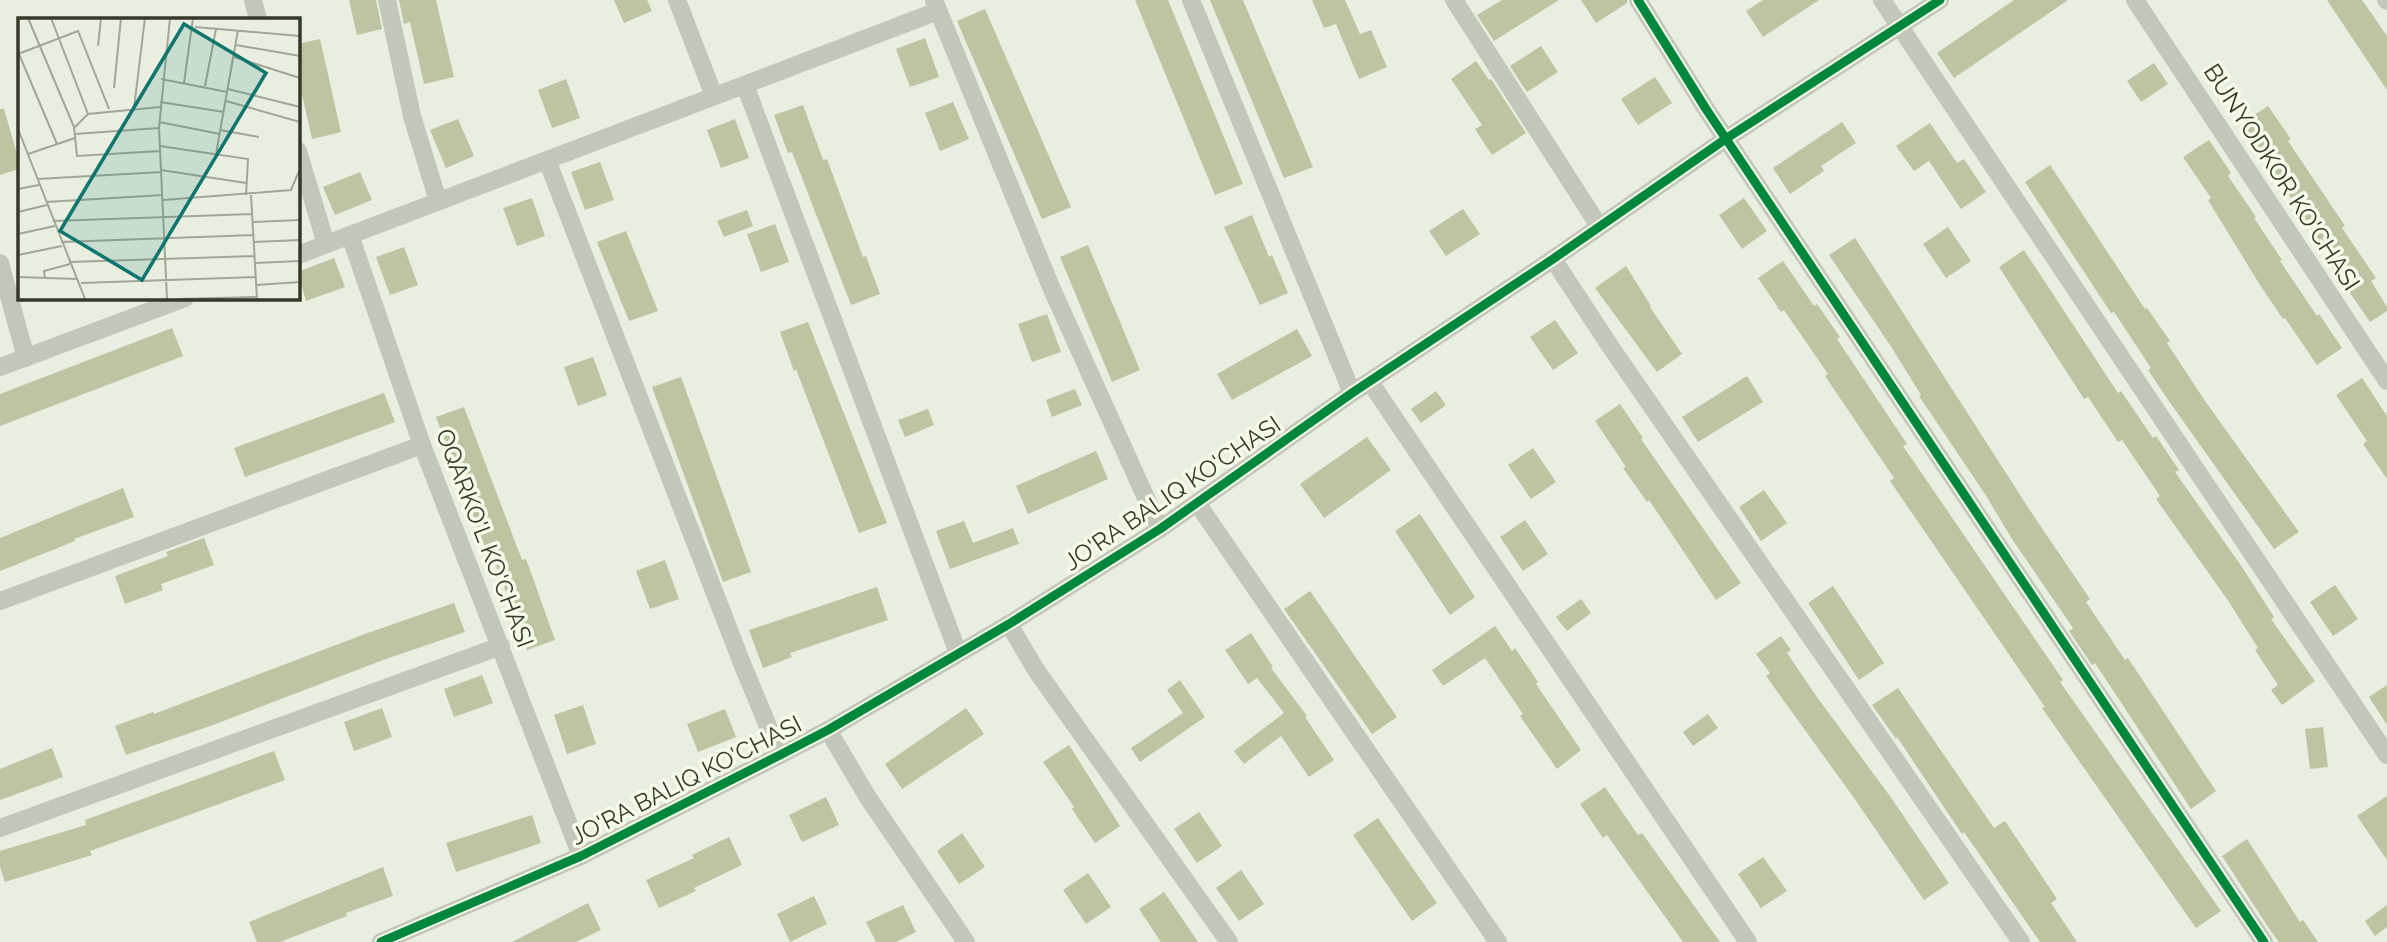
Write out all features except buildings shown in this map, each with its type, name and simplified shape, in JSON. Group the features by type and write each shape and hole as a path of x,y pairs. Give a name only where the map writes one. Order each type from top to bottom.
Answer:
{"street":[{"path":"253,0 258,18"},
{"path":"387,0 412,116 438,201"},
{"path":"677,0 714,96"},
{"path":"1191,0 1352,393"},
{"path":"1454,0 1599,226"},
{"path":"1638,0 1706,109 2264,942"},
{"path":"1882,0 2387,755"},
{"name":"JO'RA BALIQ KO'CHASI","path":"381,942 581,856 828,730 1009,624 1160,529 1352,393 1553,259 1727,138 1940,0"},
{"name":"BUNYODKOR KO'CHASI","path":"2135,0 2387,381"},
{"path":"299,255 745,85 936,5 1051,287 1160,529"},
{"path":"745,85 958,653"},
{"path":"299,154 326,244"},
{"path":"547,160 743,667 780,755"},
{"name":"OQARKO'L KO'CHASI","path":"350,235 422,445 581,856"},
{"path":"1553,259 1618,358 2021,942"},
{"path":"0,263 26,358"},
{"path":"0,367 182,299"},
{"path":"1370,382 1748,942"},
{"path":"0,601 422,445"},
{"path":"1197,503 1498,942"},
{"path":"1009,624 1036,670 1229,942"},
{"path":"0,828 501,646"},
{"path":"828,730 867,796 966,942"}],"cycle path":[{"path":"1638,0 1706,109 2264,942"},
{"path":"381,942 581,856 828,730 1009,624 1160,529 1352,393 1553,259 1727,138 1940,0"}]}
